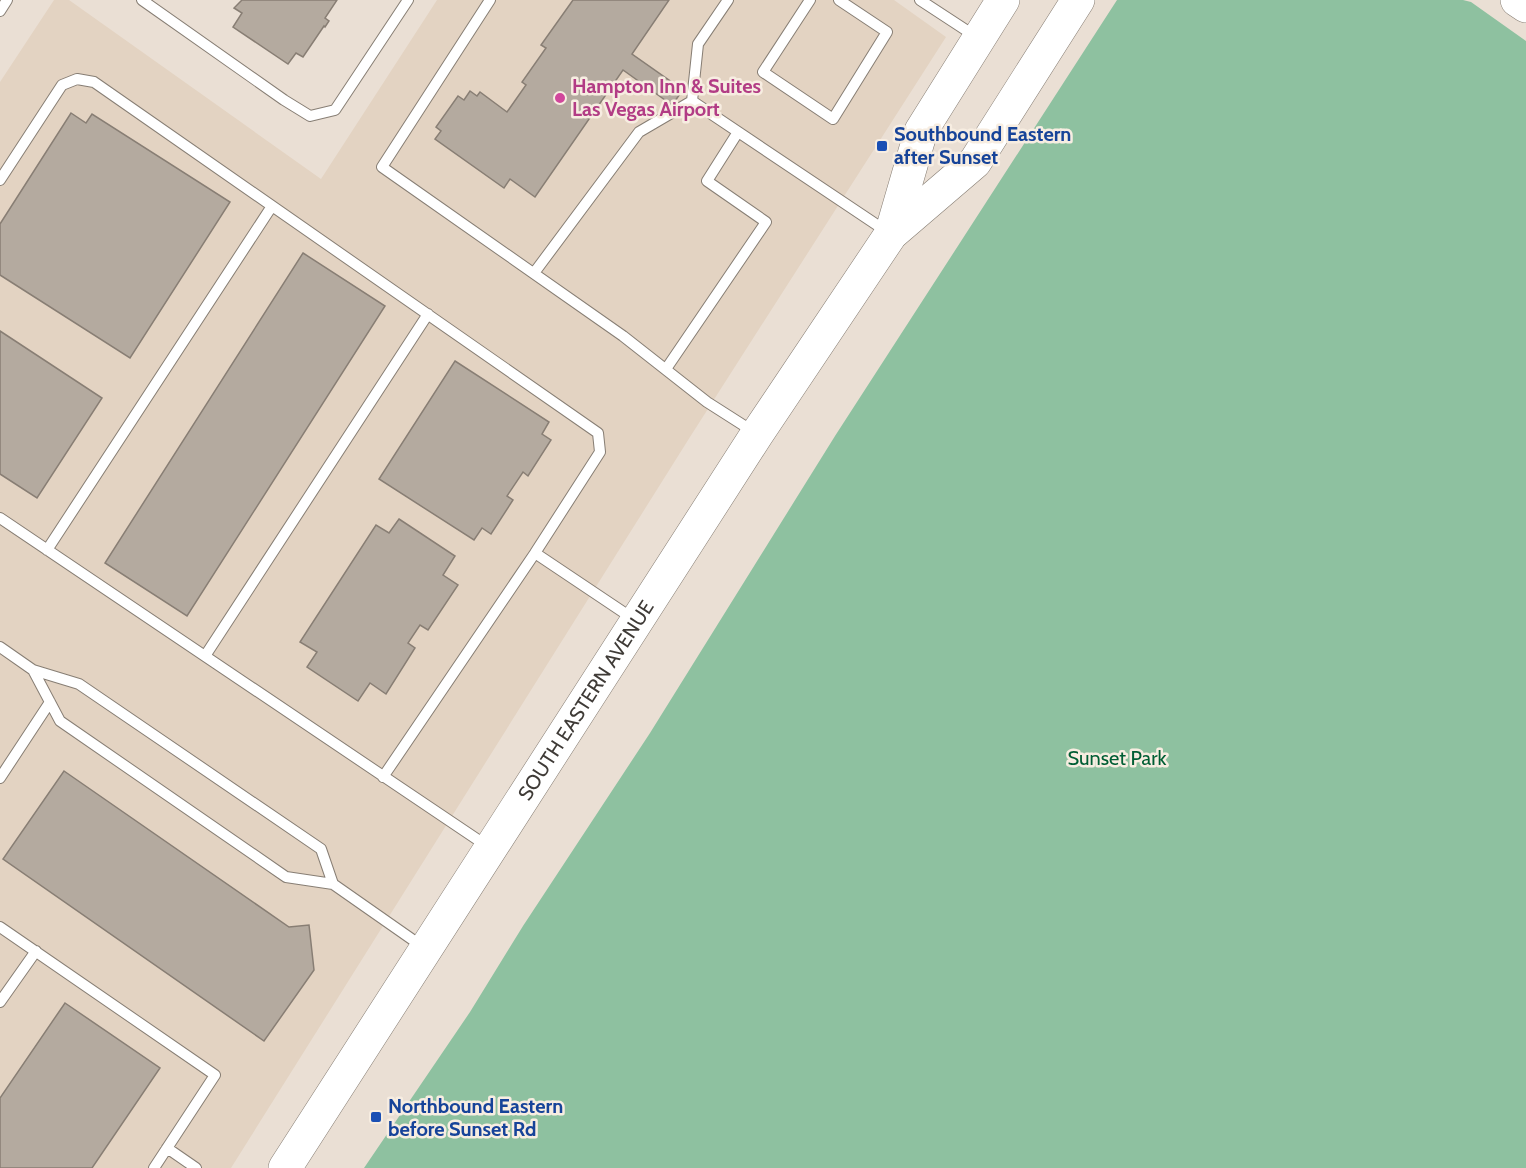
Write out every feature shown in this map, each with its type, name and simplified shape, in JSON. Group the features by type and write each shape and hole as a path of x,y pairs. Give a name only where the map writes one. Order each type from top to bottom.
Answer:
{"main road":[{"name":"SOUTH EASTERN AVENUE","path":"891,234 921,131 1003,0"},
{"name":"SOUTH EASTERN AVENUE","path":"285,1168 757,434 891,234 975,162 1078,0"},
{"path":"1517,0 1526,6"}],"lane":[{"path":"0,11 7,0"},
{"path":"142,0 310,116 335,110 408,0"},
{"path":"490,0 381,167 623,336 707,402 757,434"},
{"path":"692,101 698,44 728,0"},
{"path":"810,0 763,72 833,119 887,32 839,0"},
{"path":"920,0 978,39"},
{"path":"0,180 62,85 77,79 94,82 598,433 600,452 535,553 383,777"},
{"path":"534,273 639,132 692,101"},
{"path":"692,101 891,234"},
{"path":"666,369 766,222 707,181 738,132"},
{"path":"47,550 272,206"},
{"path":"205,656 428,314"},
{"path":"0,518 490,848"},
{"path":"535,553 637,621"},
{"path":"0,647 33,670 80,684 321,849 333,884"},
{"path":"33,670 60,721 286,877 333,884 426,949"},
{"path":"0,778 50,702"},
{"path":"0,927 215,1075 154,1168"},
{"path":"0,1002 36,951"},
{"path":"167,1148 196,1168"}],"shaded area":[{"path":"54,0 69,0 321,179 437,0 894,0 946,37 690,437 231,1168 0,1168 0,82"}],"green space":[{"name":"Sunset Park","path":"1117,0 1463,0 1471,2 1526,41 1526,1168 364,1168 470,1012 523,926 650,733 835,436"}],"building":[{"path":"242,0 337,0 325,18 329,21 303,57 296,53 288,64 233,27 242,13 234,8"},
{"name":"Hampton Inn & Suites Las Vegas Airport","path":"573,0 669,0 632,54 683,90 672,105 623,70 535,197 510,179 504,188 435,139 441,131 436,127 458,96 464,100 470,91 477,96 480,92 507,112 526,85 522,82 546,48 541,45"},
{"path":"71,113 86,123 92,114 230,202 130,358 0,275 0,224"},
{"path":"303,253 385,306 187,616 105,563"},
{"path":"0,331 102,398 37,498 0,474"},
{"path":"455,361 549,422 542,434 551,440 528,476 523,472 507,496 513,500 491,534 482,528 474,540 379,479"},
{"path":"399,519 455,556 443,575 458,585 428,630 420,625 408,643 415,648 386,694 370,683 358,701 307,667 317,652 300,642 376,525 389,533"},
{"path":"64,771 289,927 309,925 314,970 264,1041 3,859"},
{"path":"65,1003 160,1068 92,1168 0,1168 0,1098"}],"place":[{"name":"Hampton Inn & Suites Las Vegas Airport","path":"560,98"},
{"name":"Southbound Eastern after Sunset","path":"882,146"},
{"name":"Northbound Eastern before Sunset Rd","path":"376,1117"}]}
